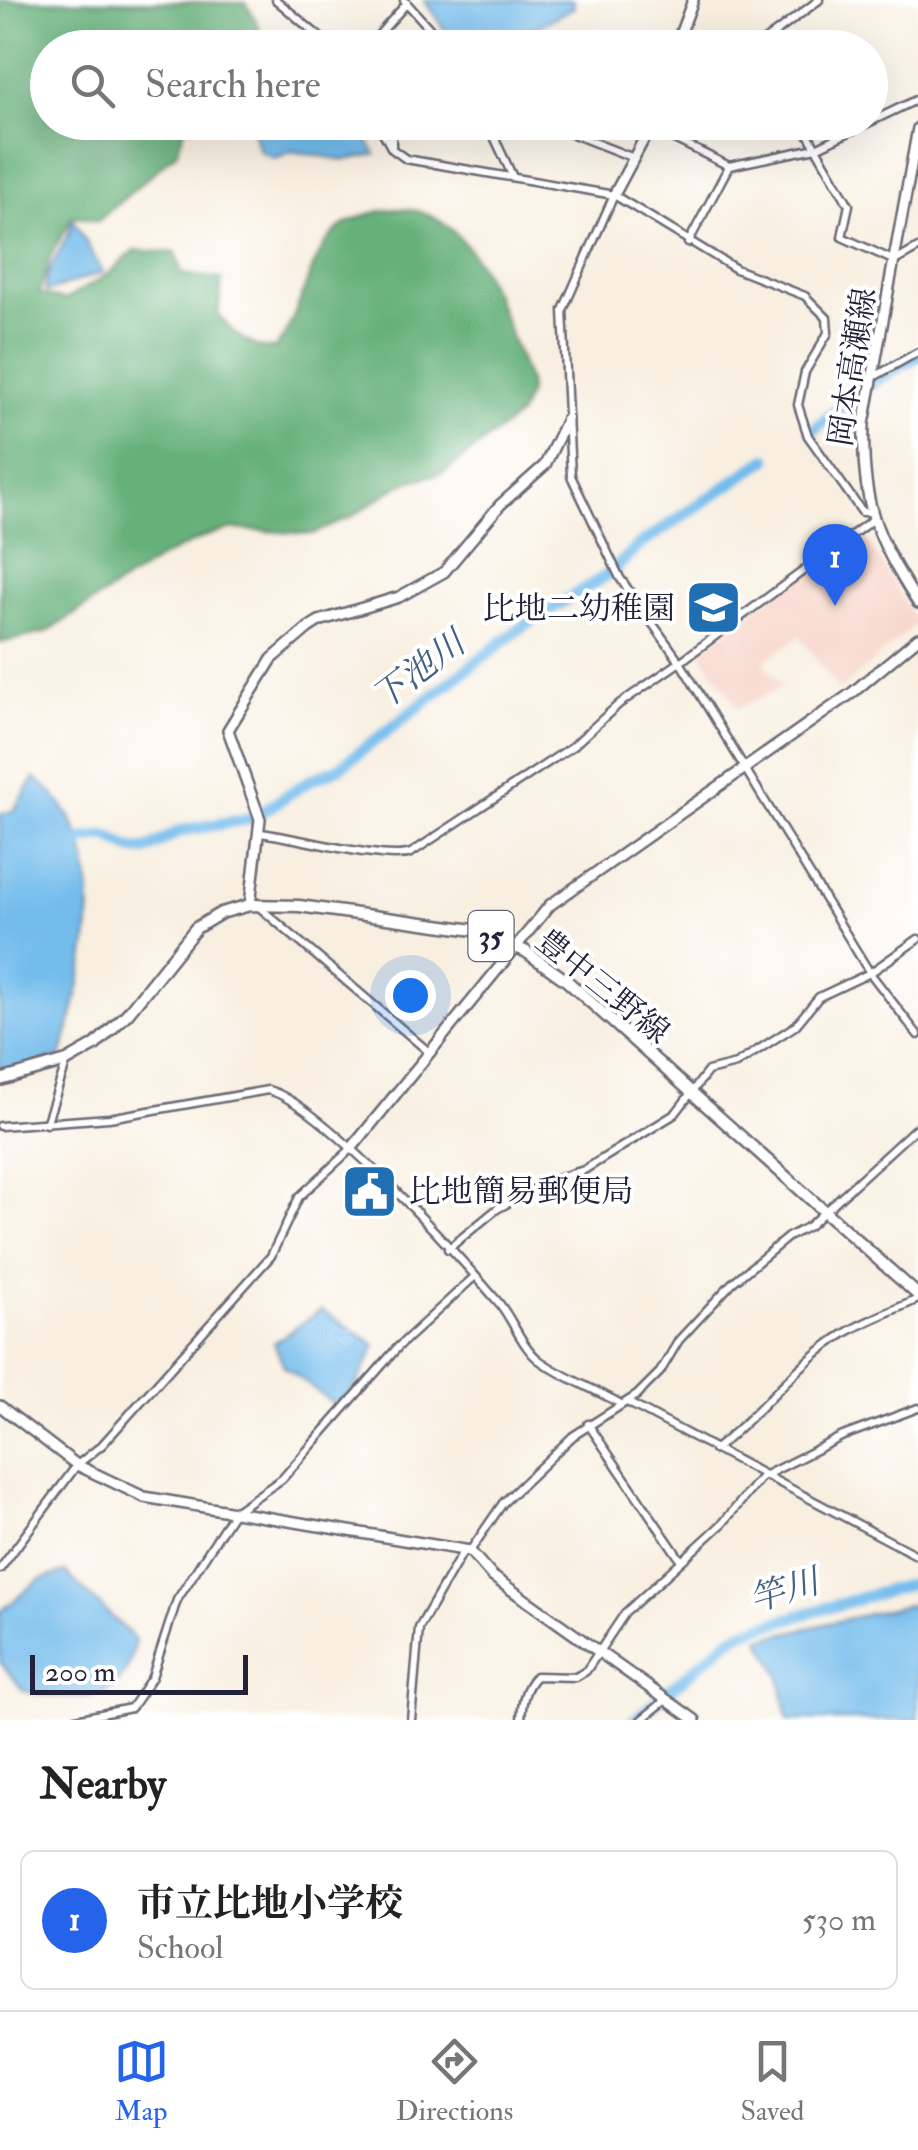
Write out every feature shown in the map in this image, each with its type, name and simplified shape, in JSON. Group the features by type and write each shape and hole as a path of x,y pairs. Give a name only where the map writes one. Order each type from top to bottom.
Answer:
{"main road":[{"name":"豊中三野線","path":"0,1080 67,1061 116,1026 196,928 221,913 253,905 455,926 514,945 567,980 918,1297"}],"street":[{"path":"276,0 311,30"},
{"path":"681,30 693,0"},
{"path":"778,30 819,0"},
{"path":"383,30 409,2 432,30"},
{"path":"888,113 918,99"},
{"name":"岡本高瀬線","path":"918,128 871,383 863,464 871,516 918,603"},
{"path":"260,832 330,842 390,858 411,854 573,746 619,704 871,516 862,512 808,436 798,405 805,372 825,342 827,318 805,296 688,243 614,195 406,159 387,140"},
{"path":"392,140 392,149"},
{"path":"496,140 513,176"},
{"path":"588,140 634,158"},
{"path":"429,1052 253,905 260,832 257,804 228,730 272,659 319,620 399,596 444,572 500,505 545,465 570,402 561,331 563,310 614,195 644,140"},
{"path":"676,140 729,166 816,148 833,140"},
{"path":"811,140 849,205 842,237 894,261 918,248"},
{"path":"688,243 729,166"},
{"path":"871,383 918,352"},
{"path":"566,419 575,486 620,578 680,662 870,973 918,1034"},
{"path":"0,1569 76,1465 102,1445 271,1256 299,1196 351,1149 550,905 852,693 918,638"},
{"path":"448,1249 497,1209 551,1180 584,1170 675,1114 708,1070 736,1064 795,1026 819,997 870,973 918,939"},
{"path":"46,1124 67,1061"},
{"path":"0,1126 108,1118 268,1090 285,1096 351,1149 448,1249 502,1306 537,1359 918,1556"},
{"path":"412,1720 419,1628 467,1550 503,1503 588,1424 624,1403 660,1372 679,1340 732,1283 860,1183 874,1162 918,1126"},
{"path":"70,1720 131,1708 152,1676 177,1600 234,1512 282,1479 398,1347 474,1277"},
{"path":"714,1450 836,1340 918,1297"},
{"path":"0,1406 76,1465 144,1497 452,1551 467,1550 492,1576 695,1720"},
{"path":"521,1720 522,1699 536,1676 576,1677 586,1671 625,1613 723,1524 762,1476 843,1436 918,1408"},
{"path":"588,1424 680,1560"},
{"path":"640,1720 667,1699"},
{"path":"131,1708 134,1720"}],"shaded area":[{"path":"862,531 917,623 839,691 800,636 764,661 782,687 738,708 700,651"}],"green space":[{"path":"0,0 246,3 259,30 30,30 30,140 181,140 176,153 98,221 73,216 51,255 39,294 65,300 108,274 135,250 176,253 182,274 222,279 218,314 229,327 250,343 275,349 334,233 367,215 413,210 439,220 461,239 479,265 494,294 529,392 519,415 445,472 401,484 353,516 313,534 233,529 206,536 162,557 47,632 0,643"}],"water":[{"path":"424,0 573,0 574,7 531,30 445,30"},
{"path":"256,140 367,140 376,154 345,160 292,151 275,158 259,150"},
{"path":"72,219 103,272 46,292 49,273"},
{"path":"35,778 62,805 79,837 88,872 86,947 61,1057 0,1074 0,814 13,811"},
{"path":"321,1310 376,1345 357,1384 338,1407 284,1366 274,1343"},
{"path":"65,1572 135,1639 122,1677 98,1695 64,1697 24,1691 0,1662 0,1612 39,1580"},
{"path":"907,1605 918,1608 918,1720 788,1720 780,1675 760,1639"}],"waterway":[{"name":"下池川","path":"812,431 862,389 918,356"},
{"name":"下池川","path":"78,845 83,839 106,836 132,849 146,850 180,831 253,818 310,780 339,768 522,627 612,572 638,546 767,459"},
{"name":"竿川","path":"634,1720 730,1639 745,1631 918,1582"}],"place":[{"name":"市立比地小学校","path":"835,606"},
{"name":"比地二幼稚園","path":"714,608"},
{"name":"比地簡易郵便局","path":"370,1191"}]}
